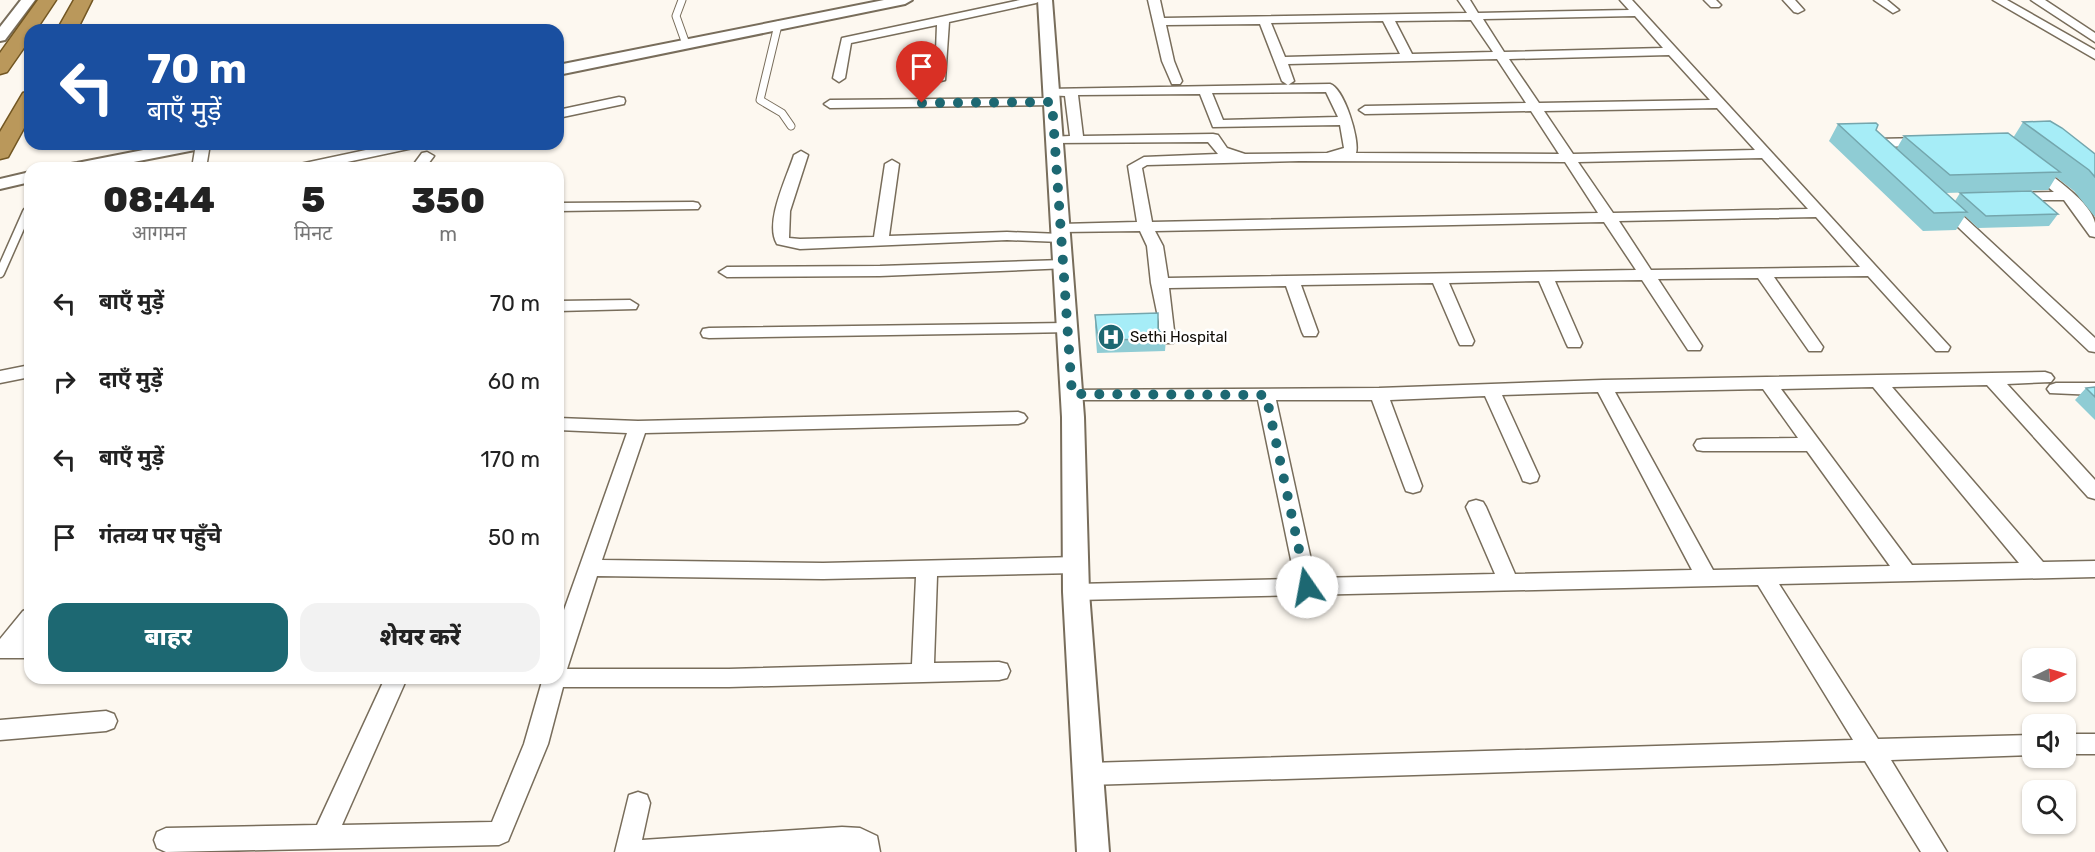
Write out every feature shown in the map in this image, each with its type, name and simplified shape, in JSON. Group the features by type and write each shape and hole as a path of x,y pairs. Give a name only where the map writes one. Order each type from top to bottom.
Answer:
{"highway":[{"path":"30,24 46,0"},
{"path":"69,24 83,0"},
{"path":"0,68 24,33"},
{"path":"0,152 24,107"}],"street":[{"path":"0,37 28,0"},
{"path":"564,69 905,0"},
{"path":"839,78 846,41 1036,0"},
{"path":"1045,0 1071,139 1061,233 1072,394 1076,592 1093,852"},
{"path":"1154,0 1168,61 1176,81"},
{"path":"1464,0 1694,346"},
{"path":"1626,0 1942,347"},
{"path":"1788,0 1798,10"},
{"path":"1880,0 1893,10"},
{"path":"1999,0 2095,55"},
{"path":"2037,0 2095,38"},
{"path":"1160,22 1637,13"},
{"path":"1264,19 1288,81"},
{"path":"1388,19 1407,57"},
{"path":"941,77 940,36 944,20"},
{"path":"1281,61 1672,51"},
{"path":"830,104 1062,94 1330,88 1346,121 1352,151 1336,154 1228,155 1216,146 1213,138 1218,124 1205,91"},
{"path":"564,113 619,101"},
{"path":"1365,110 1533,105 1720,104"},
{"path":"1218,124 1346,121"},
{"path":"1071,139 1213,138"},
{"path":"1892,160 1876,143 1935,142"},
{"path":"108,162 171,150"},
{"path":"328,162 385,150"},
{"path":"1167,339 1167,322 1159,283 1155,246 1145,226 1135,166 1144,161 1765,154"},
{"path":"801,155 782,217 779,235 782,241 800,244 1007,236 1145,226 1820,213"},
{"path":"2019,157 2068,196 2095,232"},
{"path":"881,240 892,164"},
{"path":"0,184 24,178"},
{"path":"2002,197 2068,196"},
{"path":"1958,198 1935,199 2095,347"},
{"path":"564,207 693,206"},
{"path":"727,272 1063,266"},
{"path":"1159,283 1872,271"},
{"path":"1763,273 1815,347"},
{"path":"1545,277 1574,343"},
{"path":"1439,279 1466,341"},
{"path":"1292,281 1310,332"},
{"path":"564,306 630,305"},
{"path":"710,333 1066,328"},
{"path":"0,377 24,373"},
{"path":"1072,394 1379,394 1603,386 1992,378 2095,389"},
{"path":"1992,378 2095,492"},
{"path":"1878,381 2038,570"},
{"path":"1768,383 1907,574"},
{"path":"1603,386 1707,578"},
{"path":"1491,391 1530,476"},
{"path":"1379,394 1413,486"},
{"path":"1266,395 1307,587"},
{"path":"564,424 638,427 1018,418"},
{"path":"564,631 590,568 638,427"},
{"path":"1703,445 1813,444"},
{"path":"1476,507 1509,583"},
{"path":"590,568 823,571 1076,565"},
{"path":"923,673 927,568"},
{"path":"1076,592 2095,569"},
{"path":"1764,577 1935,852"},
{"path":"3,649 24,624"},
{"path":"3,649 24,649"},
{"path":"564,678 729,678 999,671"},
{"path":"323,838 393,684"},
{"path":"166,840 499,833 536,744 554,684"},
{"path":"0,730 106,722"},
{"path":"2076,744 2095,744"},
{"path":"1088,774 2022,745"},
{"path":"627,852 638,803"},
{"path":"639,852 842,839 860,840 868,844 868,852"}],"lane":[{"path":"682,0 675,8 675,17 686,44"},
{"path":"778,25 760,100 782,113 791,126"},
{"path":"0,273 24,219"}],"building":[{"path":"2050,121 2095,154 2095,177 2089,170 2023,122"},
{"path":"1876,123 1878,125 1876,130 1967,212 1934,213 1838,124"},
{"path":"2008,133 2060,172 1950,175 1904,136"},
{"path":"2031,191 2058,214 1986,216 1960,193"},
{"path":"1158,313 1158,328 1160,332 1165,333 1166,339 1098,340 1095,315"},
{"path":"2095,387 2095,397 2086,388"}],"place":[{"name":"Sethi Hospital","path":"1111,337"}],"route":[{"path":"922,103 1052,102 1072,394 1266,395 1307,587"}]}
